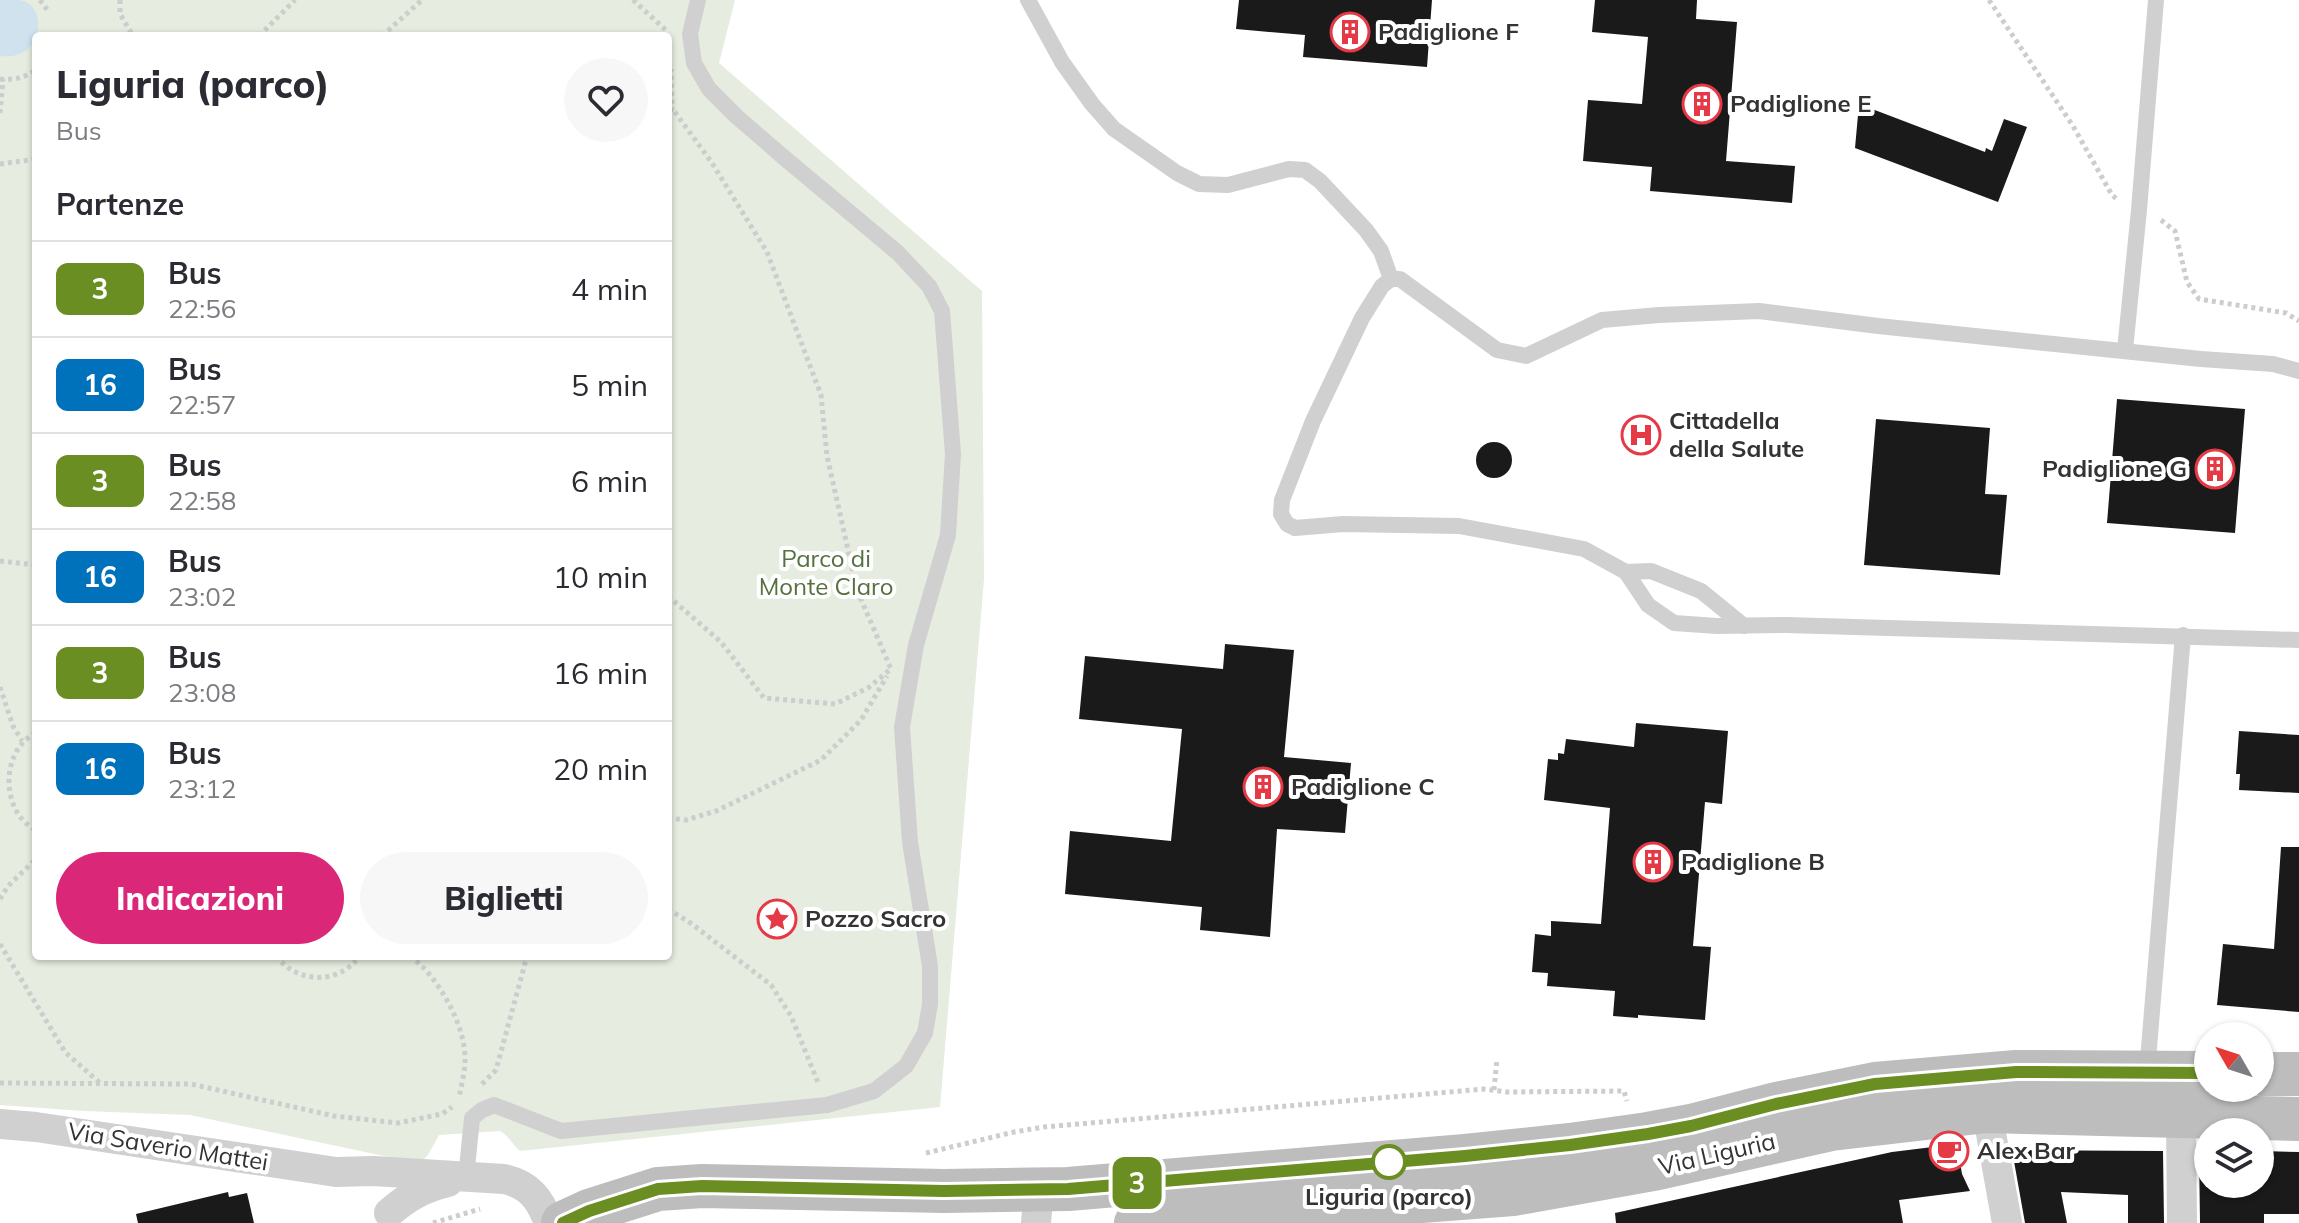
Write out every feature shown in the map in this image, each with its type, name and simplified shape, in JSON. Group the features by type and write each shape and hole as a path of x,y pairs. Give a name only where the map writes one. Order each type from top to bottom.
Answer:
{"street":[{"name":"Via Liguria","path":"1136,1223 1516,1208 1658,1168 1986,1092 2147,1073 2194,1073"},
{"path":"2274,1074 2299,1074"},
{"name":"Via Liguria","path":"563,1223 589,1211 658,1189 702,1186 944,1191 1037,1206 1149,1182 1505,1152 1648,1134 1875,1084 1986,1092 2181,1116 2299,1119"},
{"path":"1986,1092 2007,1223"},
{"path":"2181,1116 2182,1223"},
{"name":"Via Saverio Mattei","path":"0,1124 336,1172 373,1171 504,1179 517,1182 540,1200 549,1223"},
{"path":"1505,1152 1516,1208"},
{"name":"Via Saverio Mattei","path":"336,1172 371,1192 390,1218 402,1202 428,1187 466,1178"}],"lane":[{"path":"466,1178 472,1118 494,1105 561,1131 827,1105 874,1091 906,1066 925,1033 930,1004 930,966 910,842 902,727 916,645 948,535 953,454 942,311 929,286 898,253 736,116 709,89 694,63 690,34 698,0"},
{"path":"1028,0 1062,62 1114,129 1177,173 1199,184 1228,185 1289,169 1305,170 1320,181 1366,230 1381,251 1391,279"},
{"path":"2125,350 2156,0"},
{"path":"2299,371 2273,364 1878,326 1759,311 1602,320 1526,356 1497,350 1408,284 1400,279 1391,279 1382,286 1362,318 1313,421 1282,500 1281,514 1287,524 1295,528 1343,524 1459,526 1584,549 1626,572 1648,605 1674,623 2299,640"},
{"path":"1626,572 1651,571 1701,591 1744,626"},
{"path":"2147,1073 2183,635"}],"path":[{"path":"40,0 49,12"},
{"path":"120,0 120,14 131,32"},
{"path":"263,32 295,0"},
{"path":"386,32 422,0"},
{"path":"633,0 669,32"},
{"path":"0,113 2,79 26,77 32,73"},
{"path":"672,108 712,163 767,252 821,395 827,456 857,590 891,669"},
{"path":"0,164 32,160"},
{"path":"0,561 32,565"},
{"path":"672,601 721,642 764,698 835,704 868,688 891,669 911,671"},
{"path":"672,818 686,820 716,811 821,760 861,720 891,669"},
{"path":"0,687 13,726 22,741"},
{"path":"32,735 22,741 7,760 3,775 3,792 9,807 18,820 32,828"},
{"path":"0,899 20,872 32,862"},
{"path":"672,912 771,985 791,1016 827,1105"},
{"path":"0,944 65,1052 101,1084"},
{"path":"280,960 291,971 307,977 324,978 340,973 357,960"},
{"path":"414,960 440,988 459,1028 465,1059 459,1102"},
{"path":"481,1086 496,1070 526,960"},
{"path":"1494,1090 1497,1059"},
{"path":"0,1083 191,1084 334,1116 398,1123 442,1114 470,1094"},
{"path":"943,1158 927,1159 926,1152 1044,1127 1484,1089 1624,1091 1631,1113"}],"green space":[{"name":"Parco di Monte Claro","path":"0,0 735,0 719,63 982,291 984,579 940,1107 520,1151 500,1131 439,1135 423,1160 403,1160 190,1115 0,1105"}],"water":[{"path":"0,0 20,0 30,4 38,22 37,32 32,32 32,43 14,56 0,56"}],"building":[{"name":"Padiglione F","path":"1239,0 1432,0 1427,67 1303,57 1305,35 1236,29"},
{"name":"Padiglione E","path":"1595,0 1697,0 1696,19 1737,22 1726,161 1795,166 1792,203 1650,191 1652,167 1583,161 1588,100 1642,104 1648,37 1592,32"},
{"path":"1859,104 1985,152 1986,148 1992,151 2004,119 2027,127 1998,202 1855,148"},
{"name":"Padiglione G","path":"2117,399 2245,409 2235,533 2107,523"},
{"path":"1876,419 1990,428 1985,494 2007,495 2000,575 1864,565"},
{"path":"1494,442 1507,447 1512,460 1507,473 1494,478 1481,473 1476,460 1481,447"},
{"name":"Padiglione C","path":"1225,644 1294,650 1284,757 1351,763 1345,833 1277,829 1270,937 1200,930 1202,907 1065,894 1070,831 1171,841 1182,729 1079,719 1085,656 1223,669"},
{"name":"Padiglione B","path":"1636,723 1728,731 1722,804 1705,802 1693,946 1711,947 1705,1020 1613,1016 1615,991 1547,986 1548,973 1532,972 1535,934 1551,936 1551,921 1601,924 1610,808 1544,800 1548,759 1558,760 1558,753 1564,754 1566,739 1634,747"},
{"path":"2239,731 2299,735 2299,793 2239,790 2240,774 2236,774"},
{"path":"2281,847 2299,847 2299,1012 2217,1005 2223,944 2274,949"},
{"path":"1957,1144 1962,1174 1970,1191 1899,1200 1903,1223 1616,1223 1615,1213 1892,1152"},
{"path":"2012,1150 2163,1151 2164,1223 2128,1223 2128,1195 2061,1192 2067,1223 2025,1223"},
{"path":"2274,1151 2299,1152 2299,1214 2264,1214 2264,1223 2200,1223 2200,1198 2274,1198"},
{"path":"228,1192 229,1197 247,1193 254,1223 138,1223 136,1214"}],"bus line":[{"name":"3","path":"563,1223 589,1211 658,1189 702,1186 944,1191 1068,1189 1570,1145 1691,1126 1776,1104 1875,1084 1947,1076 2016,1072 2194,1073"}],"place":[{"name":"Padiglione F","path":"1350,32"},
{"name":"Padiglione E","path":"1702,104"},
{"name":"Cittadella della Salute","path":"1641,435"},
{"name":"Padiglione G","path":"2215,469"},
{"name":"Padiglione C","path":"1263,787"},
{"name":"Padiglione B","path":"1653,862"},
{"name":"Pozzo Sacro","path":"777,919"},
{"name":"Alex Bar","path":"1949,1151"},
{"name":"Liguria (parco)","path":"1389,1162"}]}
